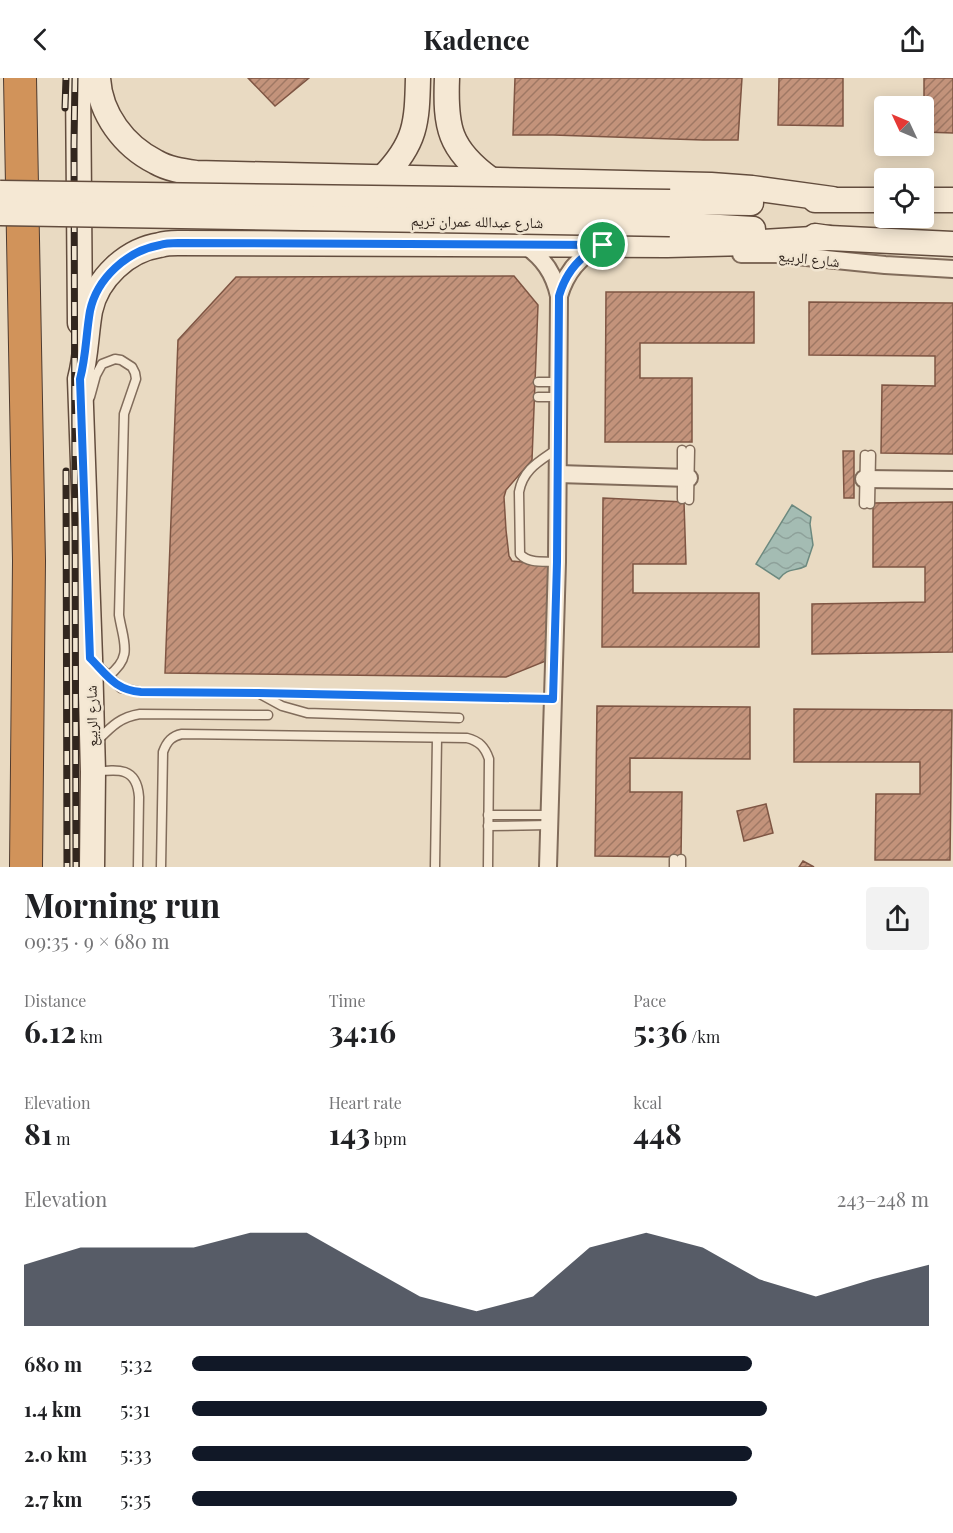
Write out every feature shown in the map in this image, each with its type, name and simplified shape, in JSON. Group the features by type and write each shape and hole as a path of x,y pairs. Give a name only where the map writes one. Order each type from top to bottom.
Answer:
{"highway":[{"path":"20,78 28,561 26,867"}],"main road":[{"path":"78,78 80,379"},
{"path":"98,78 104,104 112,123 124,139 139,153 176,170 196,173 711,185 832,199"},
{"path":"383,177 396,164 413,132 417,115 418,86"},
{"path":"418,86 422,99 434,104 446,89"},
{"path":"446,89 447,121 453,139 474,168 490,179"},
{"name":"شارع عبدالله عمران تريم","path":"0,193 669,224 750,229 829,238 953,244"},
{"name":"شارع عبدالله عمران تريم","path":"0,213 669,224 751,203 832,199 874,200"},
{"path":"934,200 953,200"},
{"name":"شارع الربيع","path":"92,867 93,772 80,379 86,354 90,309 98,290 109,274 123,261 140,251 159,245 178,243 603,245 669,224"}],"street":[{"name":"شارع الربيع","path":"669,224 676,250 696,255 777,254 885,265 953,268"},
{"path":"523,244 541,257 548,266 557,285 559,296 557,562 548,867"},
{"path":"559,296 562,285 574,265 592,250 603,245"},
{"path":"558,474 686,478"},
{"path":"868,479 953,480"}],"lane":[{"path":"81,445 98,369 102,364 115,359 128,363 136,379 124,414 119,615 126,646 122,663 108,676"},
{"path":"538,382 558,389"},
{"path":"538,397 558,389"},
{"path":"557,562 534,561 525,559 520,554 519,492 527,471 558,449"},
{"path":"685,500 686,450"},
{"path":"867,504 868,455"},
{"path":"90,658 122,688 132,691 553,699"},
{"path":"258,693 282,706 307,713 459,718"},
{"path":"92,746 114,724 131,715 268,715"},
{"path":"161,867 163,752 170,739 183,734 467,738 475,740 487,751 489,759 488,867"},
{"path":"435,867 438,738"},
{"path":"93,772 122,770 130,774 139,788 138,867"},
{"path":"488,815 549,820"},
{"path":"488,826 549,820"}],"water":[{"path":"792,505 811,517 813,545 806,566 789,571 779,579 756,564"}],"building":[{"path":"248,78 309,78 275,106"},
{"path":"515,78 742,78 738,140 513,135"},
{"path":"779,78 843,78 843,126 778,125"},
{"path":"924,78 953,78 953,133 934,132 934,96 924,96"},
{"path":"514,276 538,305 532,460 506,490 504,497 506,530 509,556 512,561 553,565 553,658 506,677 165,673 178,340 236,277"},
{"path":"606,292 754,292 754,343 640,343 640,378 692,378 692,442 605,442"},
{"path":"809,302 953,303 953,454 881,453 882,385 935,386 935,356 809,355"},
{"path":"843,451 854,451 854,498 844,498"},
{"path":"603,498 684,502 686,564 633,564 633,593 759,593 759,647 602,647"},
{"path":"953,502 953,652 812,654 812,604 925,602 925,567 873,567 873,503"},
{"path":"597,706 750,707 750,759 630,758 630,792 682,792 681,857 595,856"},
{"path":"794,709 952,710 950,860 875,860 876,794 920,794 920,762 794,762"},
{"path":"766,804 773,833 744,841 737,811"},
{"path":"803,861 814,867 799,867"}],"railway":[{"path":"65,108 66,78"},
{"path":"75,78 76,867"},
{"path":"66,471 67,867"}],"route":[{"path":"178,243 603,245 583,256 574,265 562,285 559,296 557,562 553,699 141,692 122,688 90,658 80,379 86,354 90,309 98,290 109,274 123,261 140,251 159,245 178,243"}]}
